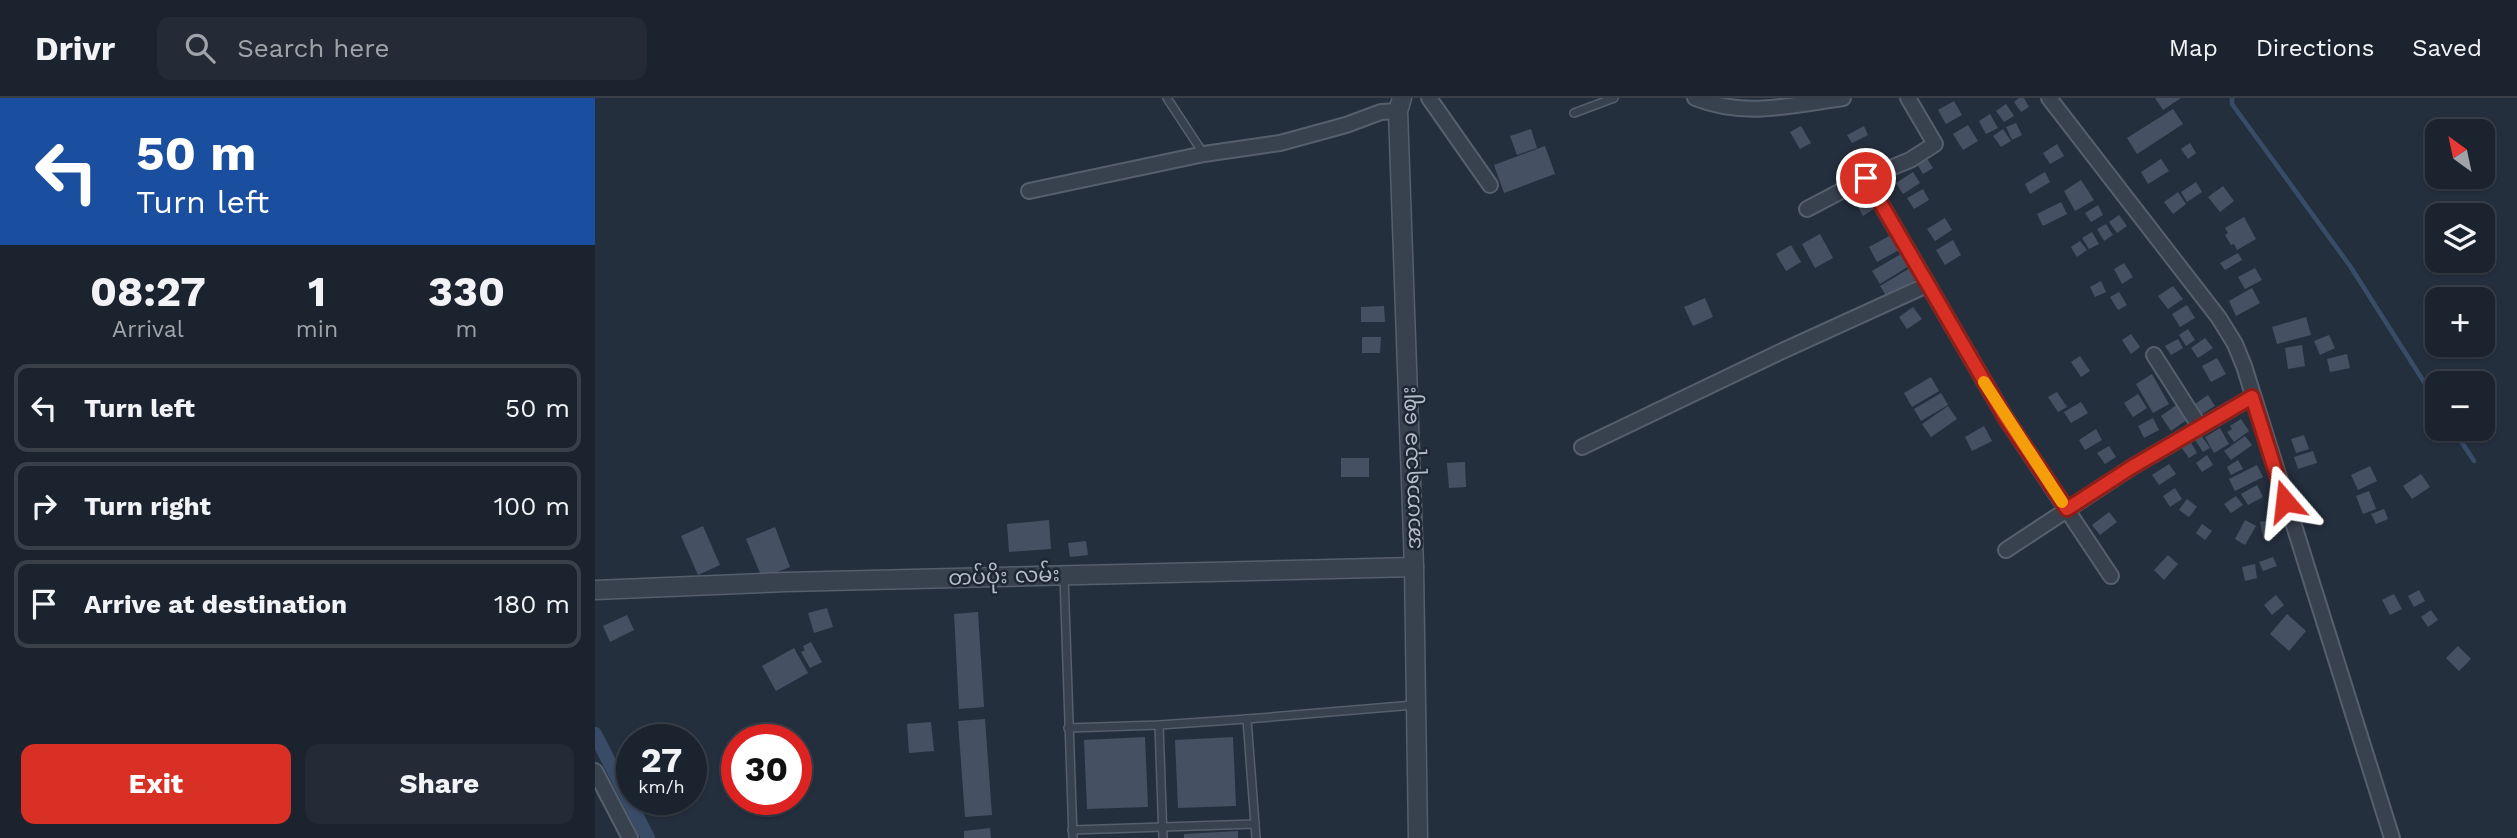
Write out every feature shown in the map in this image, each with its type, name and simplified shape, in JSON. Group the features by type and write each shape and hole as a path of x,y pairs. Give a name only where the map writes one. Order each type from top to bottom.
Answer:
{"street":[{"path":"1429,98 1490,186"},
{"path":"1695,98 1719,107 1752,110 1843,98"},
{"path":"1807,209 1866,178 1910,160 1934,144 1908,98"},
{"path":"2049,98 2219,318 2235,344 2392,838"},
{"path":"1029,191 1204,154 1280,143 1346,125 1402,102"},
{"name":"အာဟာရသုခ ဈေး","path":"1402,102 1419,838"},
{"path":"1866,178 2005,417 2111,576"},
{"path":"1581,447 1927,285"},
{"path":"2154,355 2200,428"},
{"path":"2006,550 2132,467 2252,397"},
{"name":"တပ်ပိုး လမ်း","path":"595,590 1414,567"},
{"path":"595,771 630,838"}],"lane":[{"path":"1167,98 1204,154"},
{"path":"1574,113 1614,98"},
{"path":"1064,575 1072,834 1255,824"},
{"path":"1068,728 1159,725 1415,705"},
{"path":"1247,719 1256,838"},
{"path":"1159,725 1163,838"}],"building":[{"path":"2024,98 2029,107 2021,112 2014,102"},
{"path":"2155,98 2181,98 2163,110"},
{"path":"1954,101 1962,115 1946,124 1938,110"},
{"path":"2006,104 2014,116 2004,122 1996,111"},
{"path":"2173,109 2183,124 2137,154 2127,138"},
{"path":"1990,114 1998,128 1986,134 1979,121"},
{"path":"2016,123 2022,135 2012,140 2006,127"},
{"path":"1968,125 1978,141 1963,150 1953,134"},
{"path":"1801,126 1811,143 1800,149 1790,132"},
{"path":"1864,126 1868,135 1852,143 1847,135"},
{"path":"1531,129 1537,148 1517,155 1510,136"},
{"path":"2003,129 2011,141 2001,147 1993,136"},
{"path":"2190,143 2196,153 2188,159 2181,149"},
{"path":"2057,144 2064,156 2050,164 2043,153"},
{"path":"1545,146 1555,174 1504,193 1494,165"},
{"path":"1926,157 1933,168 1923,174 1917,164"},
{"path":"2161,159 2169,171 2148,184 2141,172"},
{"path":"1913,172 1920,183 1903,194 1896,183"},
{"path":"2045,172 2050,182 2030,194 2025,184"},
{"path":"2081,180 2094,200 2075,211 2064,191"},
{"path":"2196,182 2202,192 2187,202 2181,192"},
{"path":"2223,186 2234,201 2220,212 2208,197"},
{"path":"1923,189 1929,200 1914,209 1907,198"},
{"path":"2178,192 2186,204 2173,214 2164,202"},
{"path":"1865,195 1874,209 1863,216 1855,202"},
{"path":"2061,202 2067,214 2043,226 2037,214"},
{"path":"2098,205 2103,215 2091,222 2085,213"},
{"path":"2119,215 2127,226 2117,233 2109,222"},
{"path":"2244,217 2256,239 2237,250 2225,235 2228,233 2225,228"},
{"path":"1945,218 1952,230 1935,241 1927,229"},
{"path":"2106,224 2113,235 2104,241 2097,229"},
{"path":"2092,232 2099,244 2089,249 2082,238"},
{"path":"1820,234 1833,258 1815,268 1802,244"},
{"path":"1891,235 1899,250 1877,262 1869,247"},
{"path":"1953,240 1961,255 1945,265 1936,250"},
{"path":"2080,241 2087,250 2077,257 2071,247"},
{"path":"1791,245 1801,262 1786,271 1776,254"},
{"path":"2238,253 2242,260 2225,270 2220,263"},
{"path":"1901,254 1909,266 1880,284 1872,271"},
{"path":"2124,263 2133,277 2122,284 2114,269"},
{"path":"1910,268 1917,279 1887,297 1880,286"},
{"path":"2255,268 2262,280 2245,289 2238,277"},
{"path":"2101,281 2106,292 2095,297 2090,287"},
{"path":"2173,286 2183,299 2168,309 2158,296"},
{"path":"2252,288 2260,303 2236,316 2229,301"},
{"path":"2119,292 2127,305 2118,310 2110,297"},
{"path":"1705,298 1713,317 1693,326 1684,307"},
{"path":"2187,305 2195,318 2180,327 2172,314"},
{"path":"1384,306 1385,322 1361,322 1361,307"},
{"path":"1913,307 1922,319 1907,329 1899,317"},
{"path":"2306,317 2311,335 2277,344 2272,327"},
{"path":"2188,329 2195,340 2186,346 2179,335"},
{"path":"2131,334 2140,347 2131,354 2122,340"},
{"path":"2329,335 2335,348 2320,355 2314,341"},
{"path":"1362,337 1381,337 1380,353 1362,353"},
{"path":"2205,338 2213,348 2198,358 2191,348"},
{"path":"2178,339 2183,348 2171,355 2165,346"},
{"path":"2302,345 2305,366 2288,369 2285,348"},
{"path":"2347,354 2350,368 2330,372 2327,359"},
{"path":"2080,356 2090,371 2081,377 2071,362"},
{"path":"2217,358 2226,374 2211,382 2202,366"},
{"path":"2152,374 2169,404 2153,413 2136,384"},
{"path":"1931,377 1939,391 1912,407 1904,393"},
{"path":"2057,392 2067,407 2058,412 2048,397"},
{"path":"1941,393 1948,405 1921,421 1914,409"},
{"path":"2138,394 2147,408 2133,417 2124,403"},
{"path":"2208,395 2215,406 2202,414 2195,404"},
{"path":"2081,402 2088,413 2071,423 2064,412"},
{"path":"2178,404 2188,419 2171,431 2161,416"},
{"path":"1948,406 1957,419 1931,437 1922,424"},
{"path":"2153,418 2159,430 2144,438 2138,426"},
{"path":"2241,419 2249,431 2234,442 2227,432 2232,429 2230,426"},
{"path":"1984,426 1992,441 1972,451 1965,437"},
{"path":"2220,428 2229,444 2214,453 2205,437"},
{"path":"2096,429 2102,440 2085,450 2079,440"},
{"path":"2199,432 2210,448 2203,452 2193,437"},
{"path":"2304,435 2309,449 2296,453 2291,439"},
{"path":"2245,436 2252,445 2231,460 2224,451"},
{"path":"2190,441 2197,453 2189,458 2181,447"},
{"path":"2109,446 2116,457 2105,464 2097,453"},
{"path":"2313,451 2317,463 2298,469 2294,457"},
{"path":"2207,455 2213,465 2202,472 2196,463"},
{"path":"1341,458 1369,458 1369,477 1341,477"},
{"path":"2238,460 2243,469 2231,475 2227,467"},
{"path":"1465,462 1466,487 1449,488 1447,463"},
{"path":"2169,464 2176,474 2159,485 2152,475"},
{"path":"2257,465 2263,477 2235,491 2229,479"},
{"path":"2370,466 2377,481 2358,490 2351,475"},
{"path":"2421,474 2430,487 2412,499 2403,486"},
{"path":"2257,485 2263,497 2248,505 2241,494"},
{"path":"2175,488 2182,499 2170,507 2163,496"},
{"path":"2369,491 2376,509 2363,514 2356,496"},
{"path":"2236,496 2243,505 2231,513 2224,504"},
{"path":"2187,499 2197,507 2189,517 2179,510"},
{"path":"2384,509 2388,519 2376,524 2371,514"},
{"path":"2109,512 2117,522 2100,535 2092,525"},
{"path":"1049,520 1051,549 1009,552 1007,524"},
{"path":"2245,520 2256,526 2245,545 2235,539"},
{"path":"2270,520 2273,535 2263,537 2260,522"},
{"path":"2202,524 2212,531 2205,540 2196,533"},
{"path":"703,526 720,565 698,575 681,536"},
{"path":"775,527 790,567 762,578 746,539"},
{"path":"1086,541 1088,555 1070,557 1068,543"},
{"path":"2168,555 2178,564 2164,580 2154,570"},
{"path":"2273,557 2277,566 2263,571 2259,562"},
{"path":"2255,564 2257,578 2245,581 2242,567"},
{"path":"2419,590 2425,601 2414,607 2408,596"},
{"path":"2394,594 2402,609 2390,615 2382,600"},
{"path":"2276,595 2284,605 2272,615 2264,605"},
{"path":"827,608 833,627 814,633 808,613"},
{"path":"2431,610 2438,620 2428,627 2421,617"},
{"path":"978,612 984,707 959,709 954,614"},
{"path":"2287,614 2306,631 2289,651 2270,634"},
{"path":"627,615 634,630 610,642 603,626"},
{"path":"811,642 822,662 810,668 801,652 805,650 803,646"},
{"path":"2458,646 2471,659 2459,671 2446,658"},
{"path":"794,648 808,673 776,691 762,666"},
{"path":"985,719 992,815 965,817 958,721"},
{"path":"931,722 934,751 909,753 907,724"},
{"path":"1145,737 1148,807 1087,809 1084,740"},
{"path":"1233,737 1236,806 1178,808 1175,740"},
{"path":"990,828 991,838 964,838 964,831"},
{"path":"1238,831 1238,838 1184,838 1184,834"}],"waterway":[{"path":"2232,98 2232,104 2350,266 2425,384"},
{"path":"2461,441 2474,461"},
{"path":"595,734 648,838"}],"slow traffic":[{"path":"1984,382 2062,502"}],"route":[{"path":"1866,178 2005,417 2067,509 2132,467 2252,397 2285,501"}]}
